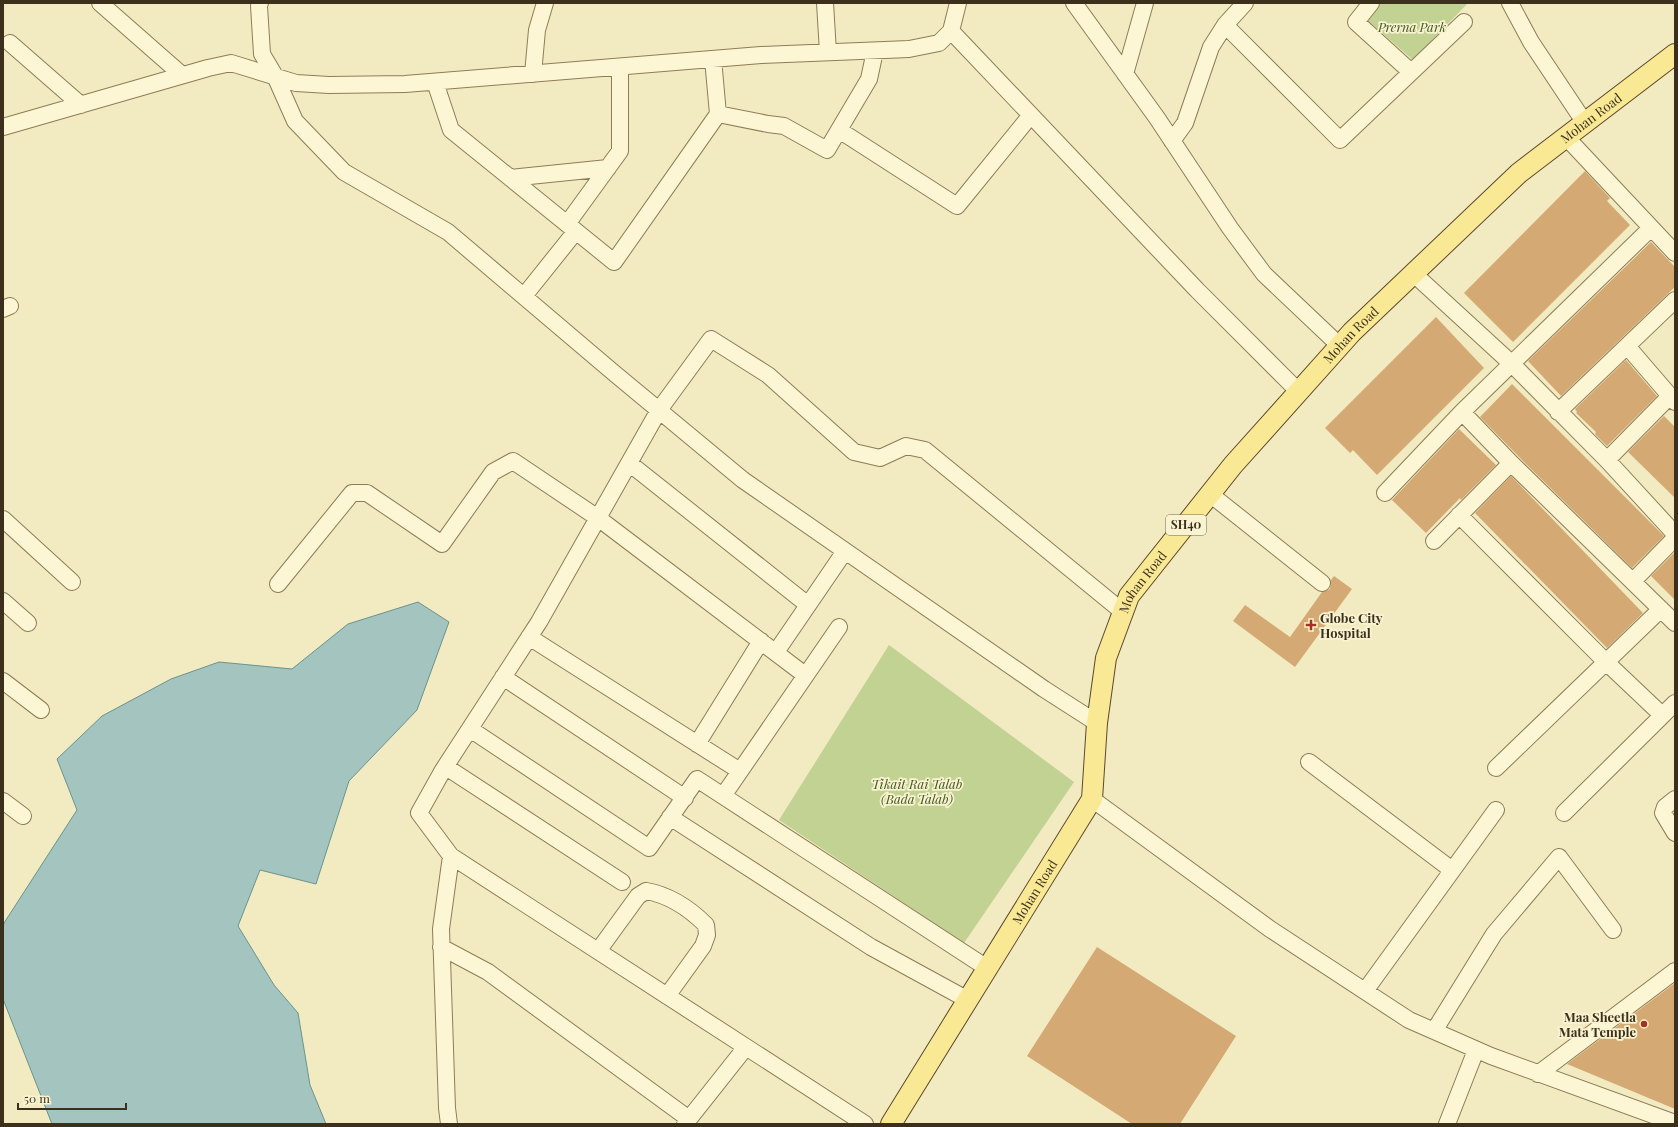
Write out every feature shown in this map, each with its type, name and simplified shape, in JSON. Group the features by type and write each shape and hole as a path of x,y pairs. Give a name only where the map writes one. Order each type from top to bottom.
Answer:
{"main road":[{"name":"Mohan Road","path":"891,1124 1092,799 1097,723 1106,658 1129,596 1233,465 1352,332 1519,173 1675,54"}],"street":[{"path":"100,3 182,76"},
{"path":"260,3 262,54 275,76 295,121 344,172 448,232 743,480 1097,723"},
{"path":"533,74 537,30 546,3"},
{"path":"825,3 828,52"},
{"path":"3,127 231,63 296,83 329,85 405,84 761,55 909,49 939,43 951,31 958,3"},
{"path":"1074,3 1172,141 1230,228 1264,274 1340,346"},
{"path":"1125,74 1145,3"},
{"path":"1172,141 1185,123 1211,47 1225,25 1245,3"},
{"path":"1371,3 1356,22 1411,72"},
{"path":"1510,3 1531,42 1585,122"},
{"path":"1225,25 1340,140 1464,22"},
{"path":"951,31 1197,290 1299,392"},
{"path":"10,43 81,105"},
{"path":"718,114 784,126 827,150 869,79 875,51"},
{"path":"434,82 451,130 614,262 718,114 714,59"},
{"path":"524,296 571,228 620,151 620,67"},
{"path":"839,130 957,206 1031,115"},
{"path":"1566,137 1675,253"},
{"path":"510,178 608,168"},
{"path":"1385,493 1462,412 1651,228"},
{"path":"1414,274 1512,364 1607,460 1675,534"},
{"path":"1558,412 1675,300"},
{"path":"865,1124 451,856 419,813 446,766 529,637 659,410 712,339 768,375 854,452 880,458 906,446 925,450 1123,612"},
{"path":"1607,460 1672,399 1627,346"},
{"path":"1462,412 1511,463 1675,623"},
{"path":"278,584 352,493 367,493 442,544 493,472 513,461 598,518 806,675"},
{"path":"629,463 808,605"},
{"path":"1434,541 1511,463"},
{"path":"1210,494 1322,583"},
{"path":"1459,516 1606,662 1662,715"},
{"path":"3,519 72,582"},
{"path":"1633,581 1675,538"},
{"path":"776,652 845,551"},
{"path":"3,601 28,623"},
{"path":"1496,768 1661,609"},
{"path":"723,796 839,627"},
{"path":"529,637 740,771"},
{"path":"696,744 761,641"},
{"path":"503,677 685,798"},
{"path":"3,681 41,710"},
{"path":"1564,813 1662,715 1675,704"},
{"path":"470,729 649,848 697,779 987,968"},
{"path":"1309,762 1452,870"},
{"path":"446,766 622,882"},
{"path":"1092,799 1270,929 1409,1020 1476,1050 1649,1119 1675,1123"},
{"path":"1675,799 1665,807 1663,813 1675,833"},
{"path":"3,801 23,816"},
{"path":"1365,991 1496,810"},
{"path":"670,817 871,947 968,1000"},
{"path":"449,1124 447,1108 441,929 451,856"},
{"path":"1434,1031 1494,934 1559,857 1613,930"},
{"path":"598,951 638,896 646,891 667,897 698,917 706,925 707,935 703,946 667,996"},
{"path":"441,946 488,972 687,1122 746,1047"},
{"path":"1538,1074 1675,971"},
{"path":"1447,1124 1476,1050"}],"green space":[{"name":"Prerna Park","path":"1380,3 1468,3 1413,60 1366,19"},
{"name":"Tikait Rai Talab (Bada Talab)","path":"889,645 1074,782 964,943 779,820"}],"water":[{"path":"418,602 449,622 417,710 349,781 316,884 260,870 238,926 274,985 298,1013 310,1085 326,1124 52,1124 3,999 3,929 4,923 77,810 57,759 102,716 171,679 219,662 292,669 348,624"}],"building":[{"path":"1585,171 1610,198 1607,201 1630,225 1513,342 1464,293"},
{"path":"1651,242 1675,267 1675,287 1561,396 1528,361"},
{"path":"1436,317 1484,368 1377,475 1353,450 1350,453 1325,428"},
{"path":"1626,360 1657,396 1607,446 1595,434 1596,432 1576,413 1577,412 1575,409"},
{"path":"1512,384 1664,536 1632,568 1480,417"},
{"path":"1664,416 1675,427 1675,498 1628,452"},
{"path":"1459,429 1496,465 1461,500 1460,498 1426,533 1392,500"},
{"path":"1511,476 1643,613 1607,648 1475,513"},
{"path":"1675,552 1675,600 1651,576"},
{"path":"1334,576 1352,589 1295,667 1233,621 1245,605 1290,637 1322,592 1330,589 1331,580"},
{"path":"1097,947 1236,1036 1180,1124 1132,1124 1027,1056"},
{"name":"Maa Sheetla Mata Temple","path":"1675,983 1675,1109 1567,1064"}],"place":[{"name":"Globe City Hospital","path":"1311,625"},
{"name":"Maa Sheetla Mata Temple","path":"1644,1024"}]}
